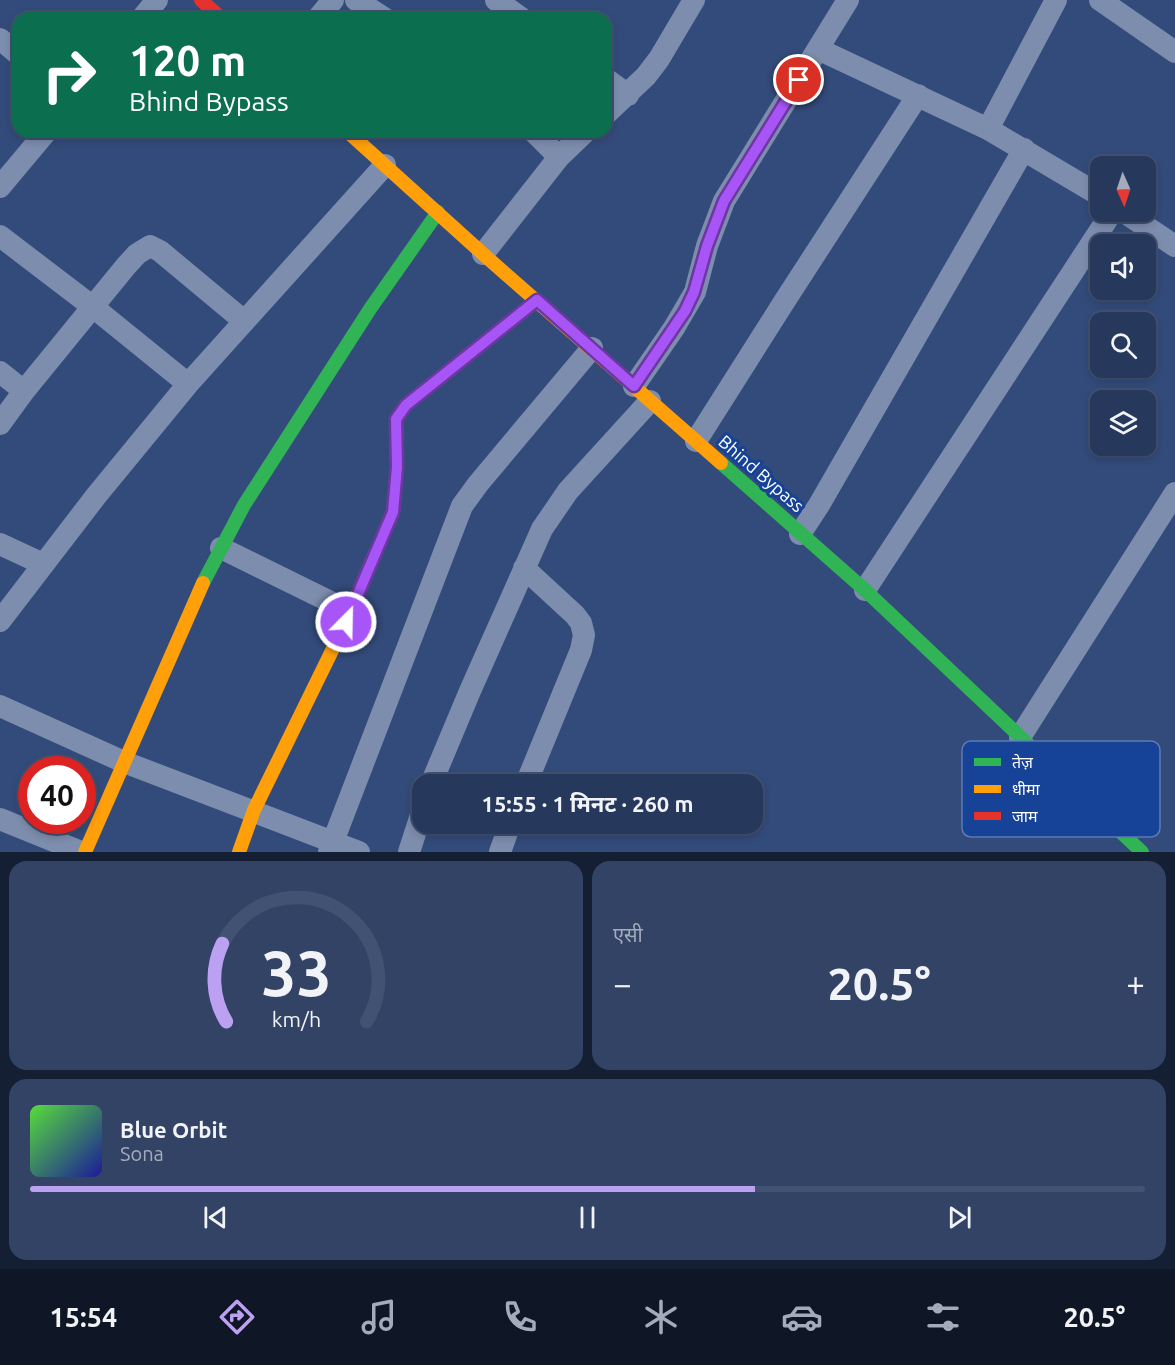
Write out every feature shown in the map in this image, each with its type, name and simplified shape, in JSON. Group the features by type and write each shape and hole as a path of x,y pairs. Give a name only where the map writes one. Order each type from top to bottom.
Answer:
{"street":[{"path":"147,12 157,0"},
{"path":"201,0 214,12"},
{"path":"323,12 333,0"},
{"path":"356,0 375,12"},
{"path":"496,0 513,12"},
{"path":"612,109 646,76 694,0"},
{"path":"634,386 675,328 694,292 707,246 724,201 848,0"},
{"path":"988,129 1056,0"},
{"path":"1100,0 1175,52"},
{"path":"0,39 12,49"},
{"path":"818,49 988,129 1090,189"},
{"path":"612,83 628,95"},
{"path":"696,441 783,302 918,95"},
{"path":"0,187 41,138"},
{"name":"Bhind Bypass","path":"355,138 865,590 1024,741"},
{"path":"540,138 560,157"},
{"path":"483,254 560,157 579,138"},
{"path":"800,534 819,505 1023,148"},
{"path":"0,621 188,384 312,249 385,165"},
{"path":"0,819 83,852 220,548 244,505 370,309 438,212"},
{"path":"865,590 1105,222"},
{"path":"1139,222 1175,246"},
{"path":"0,236 188,384"},
{"path":"0,424 24,391 137,254 150,246 160,251 244,321"},
{"path":"239,852 254,810 351,612 393,512 397,467 396,419 406,405 537,300"},
{"path":"331,847 462,506 592,348"},
{"path":"0,372 24,391"},
{"path":"435,774 542,530 568,491 650,401"},
{"path":"1020,737 1175,493"},
{"path":"0,544 43,564"},
{"path":"220,548 351,612"},
{"path":"524,568 575,615 581,623 584,635 572,677 530,774"},
{"path":"0,706 124,762 254,810 331,847 359,852"},
{"path":"409,852 415,834"},
{"path":"500,852 506,834"},
{"name":"Bhind Bypass","path":"1126,837 1142,852"}],"traffic: fast":[{"path":"203,583 244,505 370,309 438,212"},
{"path":"371,563 393,512 397,467 396,419 406,405 537,300"},
{"path":"721,463 865,590 1025,741"},
{"path":"1126,837 1142,852"}],"traffic: slow":[{"path":"355,138 721,463"},
{"path":"239,852 254,810 346,622 371,563"},
{"path":"85,852 203,583"}],"traffic: jam":[{"path":"201,0 214,12"}],"route":[{"path":"346,622 393,512 397,467 396,419 406,405 537,300 634,386 685,311 694,292 707,246 724,201 799,80"}]}
